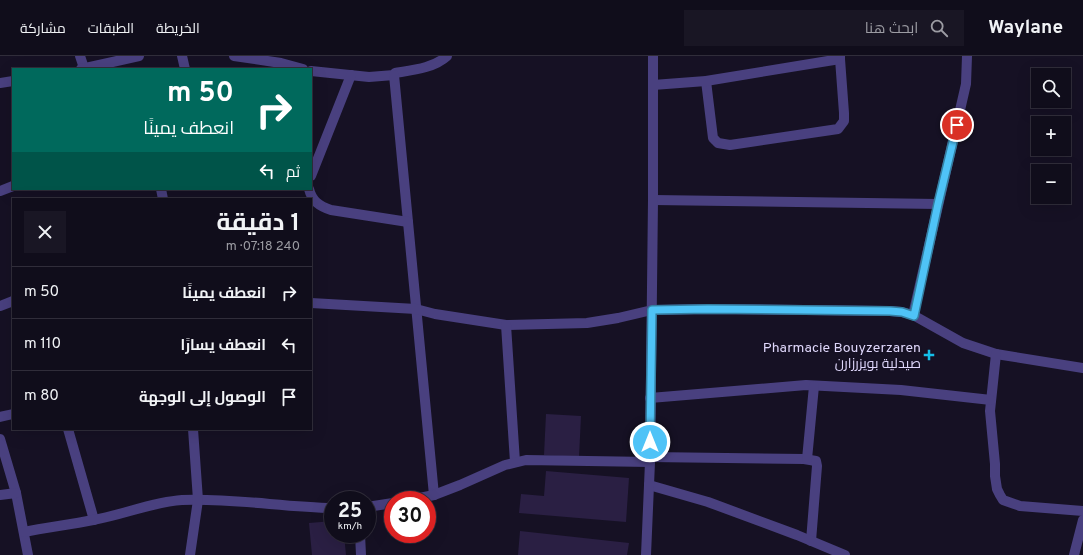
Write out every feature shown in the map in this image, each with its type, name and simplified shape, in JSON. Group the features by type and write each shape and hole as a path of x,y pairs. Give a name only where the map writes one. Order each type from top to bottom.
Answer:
{"street":[{"path":"80,56 84,68 139,56"},
{"path":"182,56 185,68"},
{"path":"234,56 248,57 298,68"},
{"path":"312,71 369,77 394,75 395,73 423,68 443,60 447,56"},
{"path":"646,555 650,459 653,56"},
{"path":"914,316 966,84 967,56"},
{"path":"653,85 706,81 840,58 844,121 838,130 730,145 718,143 713,138 706,81"},
{"path":"312,171 316,150 351,75"},
{"path":"394,75 434,491"},
{"path":"0,83 12,81"},
{"path":"0,191 12,186"},
{"path":"309,190 313,200 320,206 330,210 408,222"},
{"path":"653,200 938,204"},
{"path":"0,306 12,301"},
{"path":"312,303 416,310 506,325 587,323 652,310 708,309 902,312 914,316 963,343 996,354 1083,368"},
{"path":"506,325 515,462"},
{"path":"996,354 990,411 995,476 997,489 1003,500 1020,506 1083,511"},
{"path":"650,398 744,389 814,386 901,390 991,400"},
{"path":"807,459 814,386"},
{"path":"0,418 12,414"},
{"path":"68,430 94,520"},
{"path":"190,555 198,500 193,430"},
{"path":"0,439 16,493 28,555"},
{"path":"436,494 505,465 526,460 807,459 817,463 811,541"},
{"path":"649,485 708,502 845,555"},
{"path":"0,496 16,493"},
{"path":"24,532 46,527 94,520 180,500 324,508"},
{"path":"1074,555 1083,520"},
{"path":"360,543 361,555"}],"building":[{"path":"546,414 581,416 579,457 544,455"},
{"path":"546,471 629,478 626,522 519,513 521,494 544,496"},
{"path":"324,522 324,543 345,543 346,555 312,555 309,523"},
{"path":"520,531 629,543 627,555 518,555"}],"place":[{"name":"Pharmacie Bouyzerzaren صيدلية بويزرزارن","path":"929,355"}],"route":[{"path":"650,442 652,310 708,309 890,311 902,312 914,316 957,125"}]}
